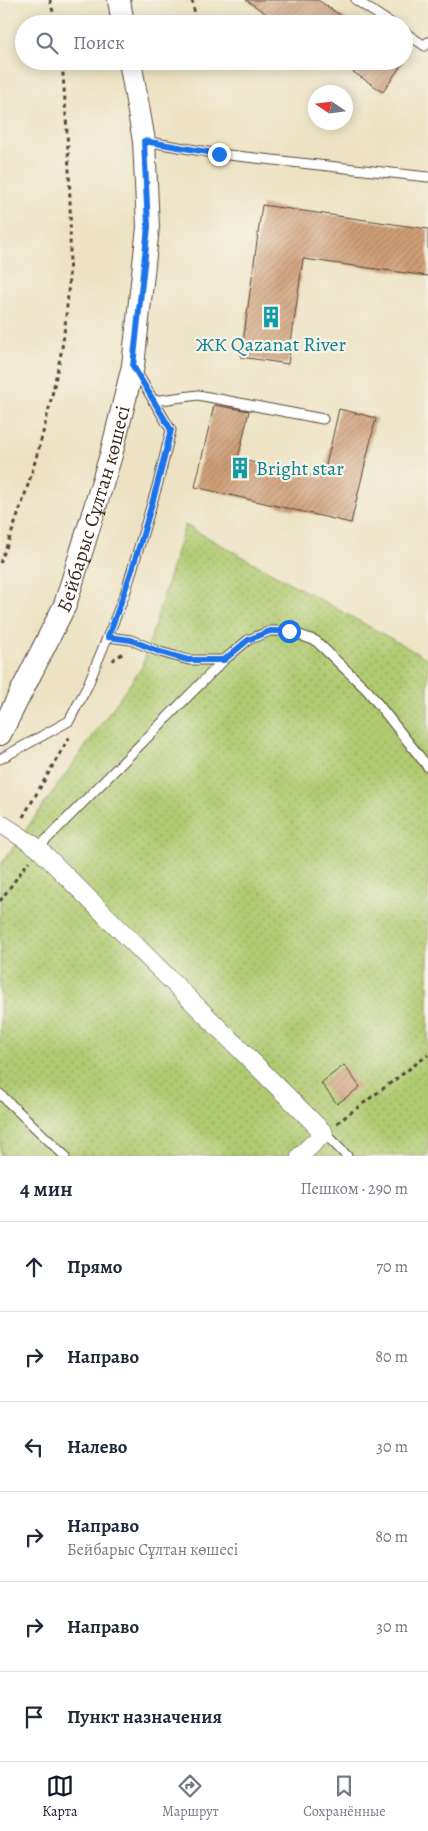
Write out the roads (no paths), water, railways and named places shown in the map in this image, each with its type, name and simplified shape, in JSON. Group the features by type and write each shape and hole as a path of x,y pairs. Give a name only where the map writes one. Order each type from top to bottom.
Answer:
{"street":[{"path":"119,0 122,15"},
{"name":"Бейбарыс Сұлтан көшесі","path":"0,734 65,605 111,455 133,366 148,227 144,141 132,70"},
{"path":"7,828 38,848 324,1133 300,1156"}],"lane":[{"path":"356,0 378,15"},
{"path":"413,38 425,46 428,42"},
{"path":"144,141 219,154 428,177"},
{"path":"0,759 69,722 88,687 125,594 158,483 171,430 133,366"},
{"path":"153,401 198,395 322,419"},
{"path":"38,848 224,660 248,640 270,631 289,631 316,641 366,690 428,767"},
{"path":"108,637 131,640 160,652 188,660 224,660"},
{"path":"0,1094 65,1156"},
{"path":"324,1133 347,1156"}],"place":[{"name":"ЖК Qazanat River","path":"271,317"},
{"name":"Bright star","path":"240,468"}]}
